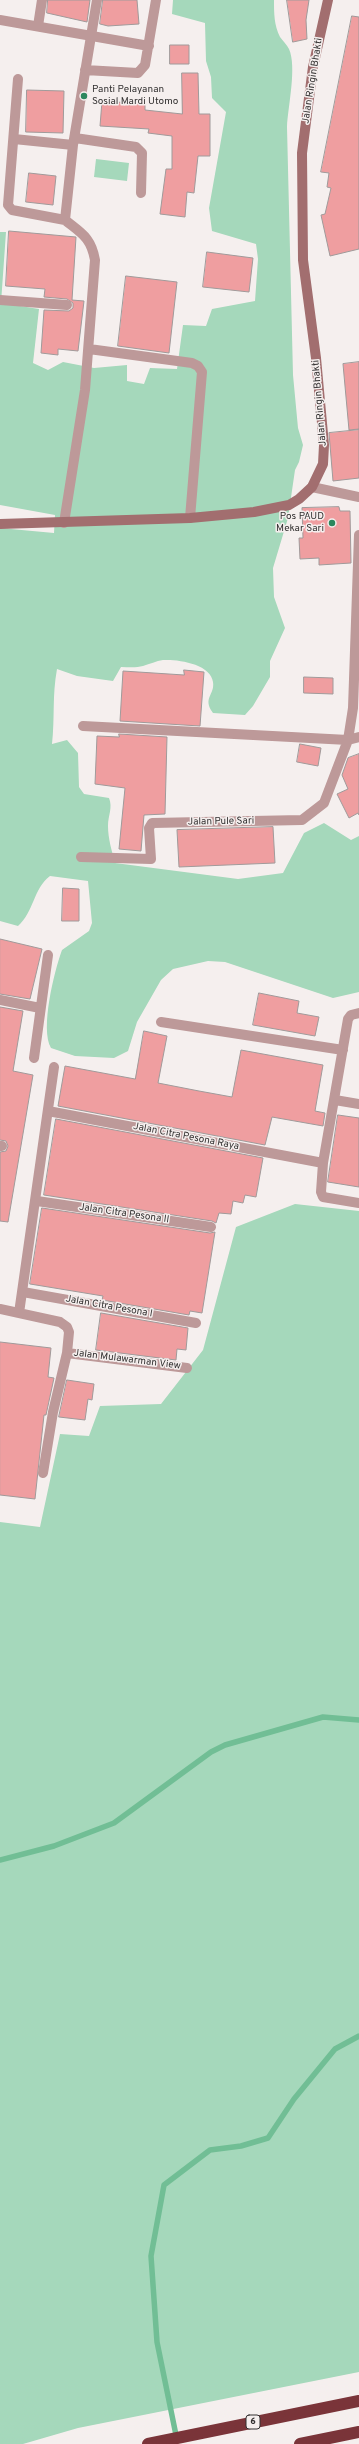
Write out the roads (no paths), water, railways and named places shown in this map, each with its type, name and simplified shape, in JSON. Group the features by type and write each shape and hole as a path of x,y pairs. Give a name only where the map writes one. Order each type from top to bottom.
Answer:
{"highway":[{"name":"6","path":"148,2444 359,2401"},
{"path":"300,2444 359,2432"}],"street":[{"path":"38,26 42,0"},
{"path":"65,220 74,141 96,0"},
{"path":"85,70 138,73 145,65 156,0"},
{"name":"Jalan Ringin Bhakti","path":"0,524 190,518 271,510 294,502 312,487 323,464 324,445 316,358 303,260 302,153 313,67 328,0"},
{"path":"0,20 149,46"},
{"path":"18,79 8,205 12,210 65,220 87,238 92,247 95,260 85,390 64,523"},
{"path":"14,139 74,141 136,147 140,149 142,153 141,193"},
{"path":"0,300 67,305"},
{"path":"89,349 192,363 198,366 202,372 190,518"},
{"path":"312,487 359,497"},
{"name":"Jalan Pule Sari","path":"81,858 151,859 149,828 152,824 302,820 324,803 348,740 353,708 359,535"},
{"path":"83,726 348,740 359,738"},
{"path":"34,1058 48,954"},
{"path":"0,1000 40,1008"},
{"path":"359,1013 351,1015 348,1019 323,1163 321,1192 323,1197 359,1203"},
{"path":"161,1022 343,1050"},
{"path":"0,1309 19,1313 54,1067"},
{"path":"335,1100 359,1104"},
{"name":"Jalan Citra Pesona Raya","path":"48,1111 323,1163"},
{"name":"Jalan Citra Pesona II","path":"36,1202 211,1227"},
{"name":"Jalan Citra Pesona I","path":"22,1292 196,1323"},
{"name":"Jalan Mulawarman View","path":"19,1313 60,1322 67,1327 69,1332 67,1353 52,1412 43,1472"},
{"name":"Jalan Mulawarman View","path":"67,1353 187,1368"}],"waterway":[{"path":"0,1860 54,1846 114,1823 211,1752 225,1745 323,1717 359,1720"},
{"path":"177,2440 157,2342 151,2256 164,2185 210,2150 241,2146 268,2138 294,2099 335,2049 359,2036"}],"place":[{"name":"Panti Pelayanan Sosial Mardi Utomo","path":"84,96"},
{"name":"Pos PAUD Mekar Sari","path":"332,523"}]}
